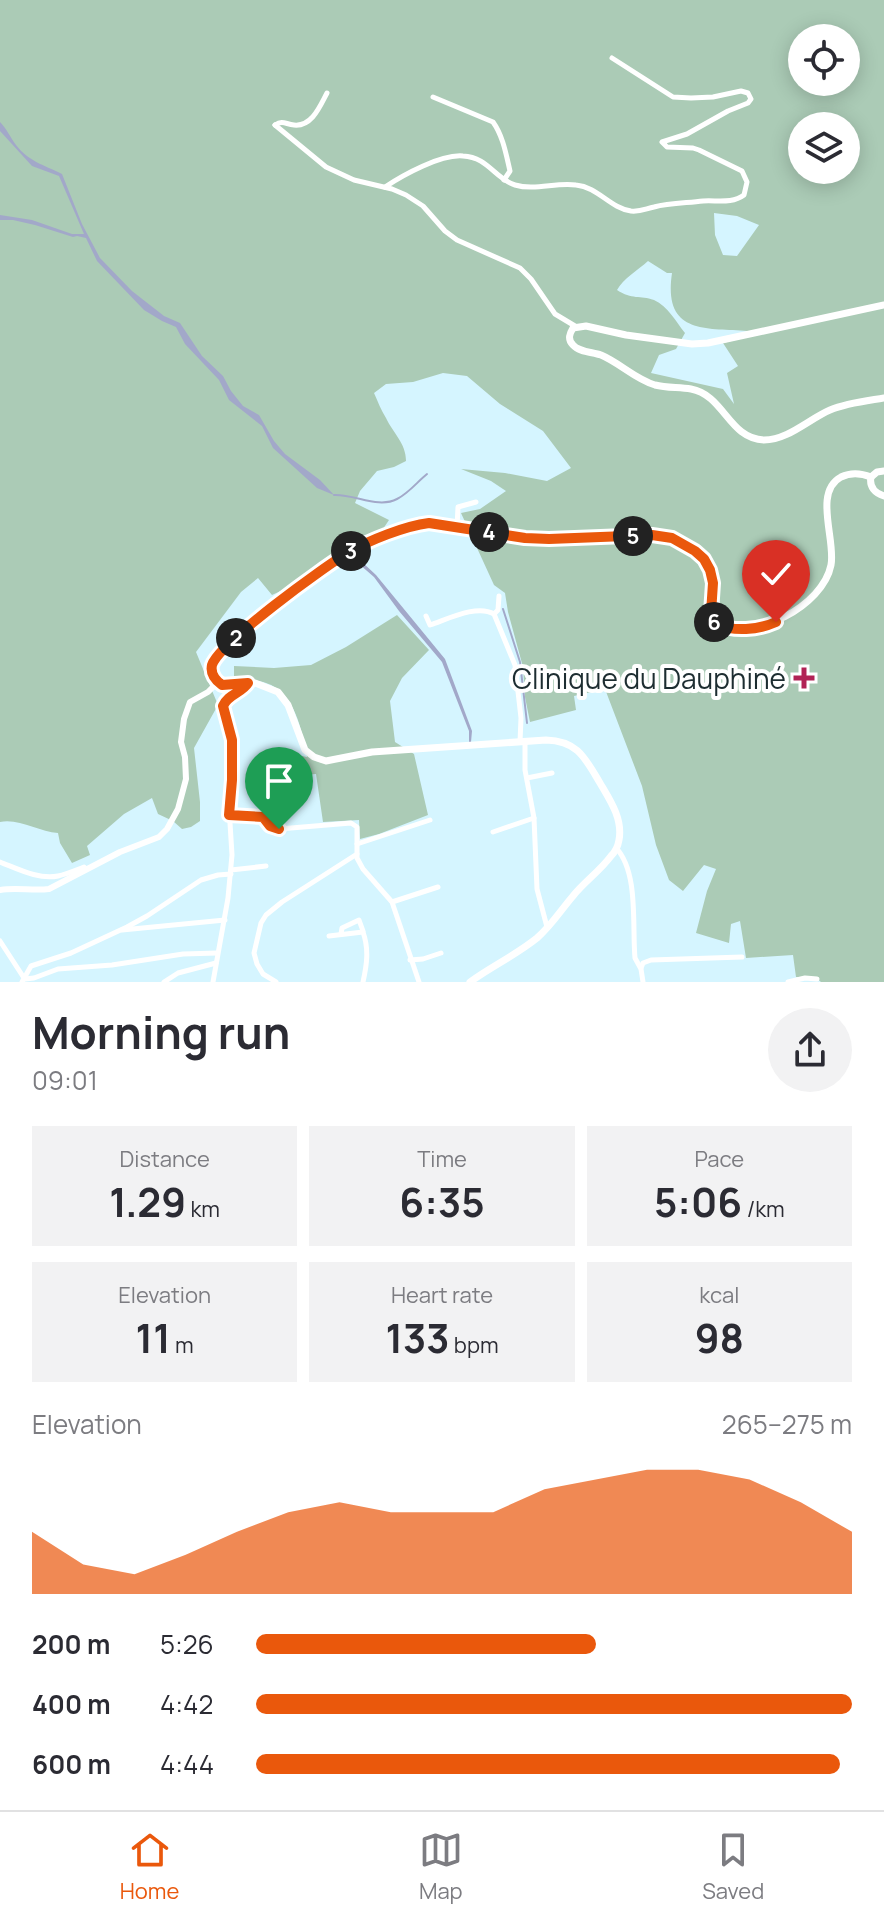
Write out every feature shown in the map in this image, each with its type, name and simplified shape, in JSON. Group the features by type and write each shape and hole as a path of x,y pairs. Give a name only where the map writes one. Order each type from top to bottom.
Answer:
{"main road":[{"path":"884,305 700,343 626,335 586,326 576,326 570,333 573,345 605,357 645,381 704,393 738,430 754,439 776,438 840,407 884,398"},
{"path":"871,477 884,471"},
{"path":"470,982 525,947 547,928 616,848 620,829 616,812 587,760 573,746 546,740 372,752 332,760 320,759 302,746 283,698 268,687 248,683 228,686 218,682 211,670 214,660 256,620 323,569 361,546 414,526 436,523 525,538 652,535 672,538 695,551 710,570 713,583 711,613 716,624 725,628 753,629 772,624 806,602 824,583 832,559 827,496 835,481 855,474 871,477"},
{"path":"871,477 871,486 884,496"}],"street":[{"path":"385,187 432,162 459,155 483,162 504,180 523,187 580,185 631,211 703,201 732,201 744,195 747,182 742,171 699,150 667,147 662,142 687,134 748,103 750,96 745,91 713,97 673,97 612,58"},
{"path":"327,93 306,123 298,125 283,121 275,125 326,167 359,181 399,191 429,211 457,240 520,268 555,314 576,326"},
{"path":"433,97 493,122 500,133 510,171 504,180"},
{"path":"457,527 458,507 476,502"},
{"path":"494,614 498,610 499,596"},
{"path":"426,616 430,625 468,613 489,611 494,614 515,665 525,770 534,818 537,889 547,928"},
{"path":"0,890 49,889 120,852 159,837 178,809 186,779 181,742 190,702 218,682"},
{"path":"213,982 225,920 232,855 229,815 232,740 223,706 228,697 248,683"},
{"path":"527,778 552,773"},
{"path":"229,815 263,817 270,826 279,829 356,825 357,858 392,902 419,982"},
{"path":"493,832 534,818"},
{"path":"357,844 430,820"},
{"path":"616,848 625,862 631,883 635,958 643,982"},
{"path":"276,982 263,974 254,953 266,915 357,854"},
{"path":"0,862 46,877 86,869"},
{"path":"23,980 31,966 71,953 119,931 201,880 266,866"},
{"path":"392,902 438,887"},
{"path":"119,931 225,920"},
{"path":"341,934 342,928 359,920 368,959 363,982"},
{"path":"329,936 363,932"},
{"path":"0,941 23,980"},
{"path":"23,980 58,969 112,965 183,954 217,953"},
{"path":"410,960 441,953"},
{"path":"641,969 647,961 742,957"},
{"path":"164,982 178,973 216,963"},
{"path":"788,982 817,979"}],"green space":[{"path":"0,0 884,0 884,982 821,982 815,977 796,977 793,955 746,958 740,921 731,924 729,943 696,933 716,869 704,865 683,891 669,880 656,845 642,786 605,689 574,696 576,710 530,722 523,667 505,593 494,585 461,513 480,509 506,491 461,469 547,481 571,468 543,431 500,404 467,376 443,373 413,382 386,384 374,393 402,443 406,461 377,471 360,491 355,503 389,520 383,529 345,549 289,590 272,595 258,578 241,592 196,652 218,705 194,748 200,821 182,829 158,814 152,798 124,814 87,846 90,855 72,863 60,843 58,833 0,822","holes":["714,213 737,216 759,225 737,256 723,255 715,235","648,261 672,273 671,293 680,317 702,327 748,331 748,337 723,343 738,366 727,373 734,404 723,389 651,373 659,355 676,349 685,333 659,303 617,290"]},
{"path":"397,615 429,650 402,678 390,701 395,742 414,754 428,815 360,839 359,820 323,822 316,774 302,775 298,758 307,757 296,714 284,695 266,683 234,680 234,666 274,668 311,665"}],"water":[{"path":"0,122 26,155 62,174 100,258 132,291 164,316 180,323 202,356 223,376 243,406 259,415 285,454 320,480 334,495 317,488 273,448 262,426 229,400 219,380 185,344 176,327 144,310 97,261 86,238 13,220 0,220 0,215 32,220 72,234 84,234 59,176 32,166 0,131"},
{"path":"355,552 445,659 472,731 471,742 442,662 374,577 359,564"}],"waterway":[{"path":"334,495 390,502 405,494 427,474"},
{"path":"503,609 520,662 527,723"},
{"path":"220,707 225,697"}],"place":[{"name":"Clinique du Dauphiné","path":"804,678"}],"route":[{"path":"279,829 270,826 263,817 229,815 232,740 223,706 228,697 248,683 222,685 214,679 212,666 218,655 256,620 323,569 361,546 429,523 525,538 662,536 685,544 700,555 710,570 711,613 716,624 725,628 753,629 776,622"}]}
